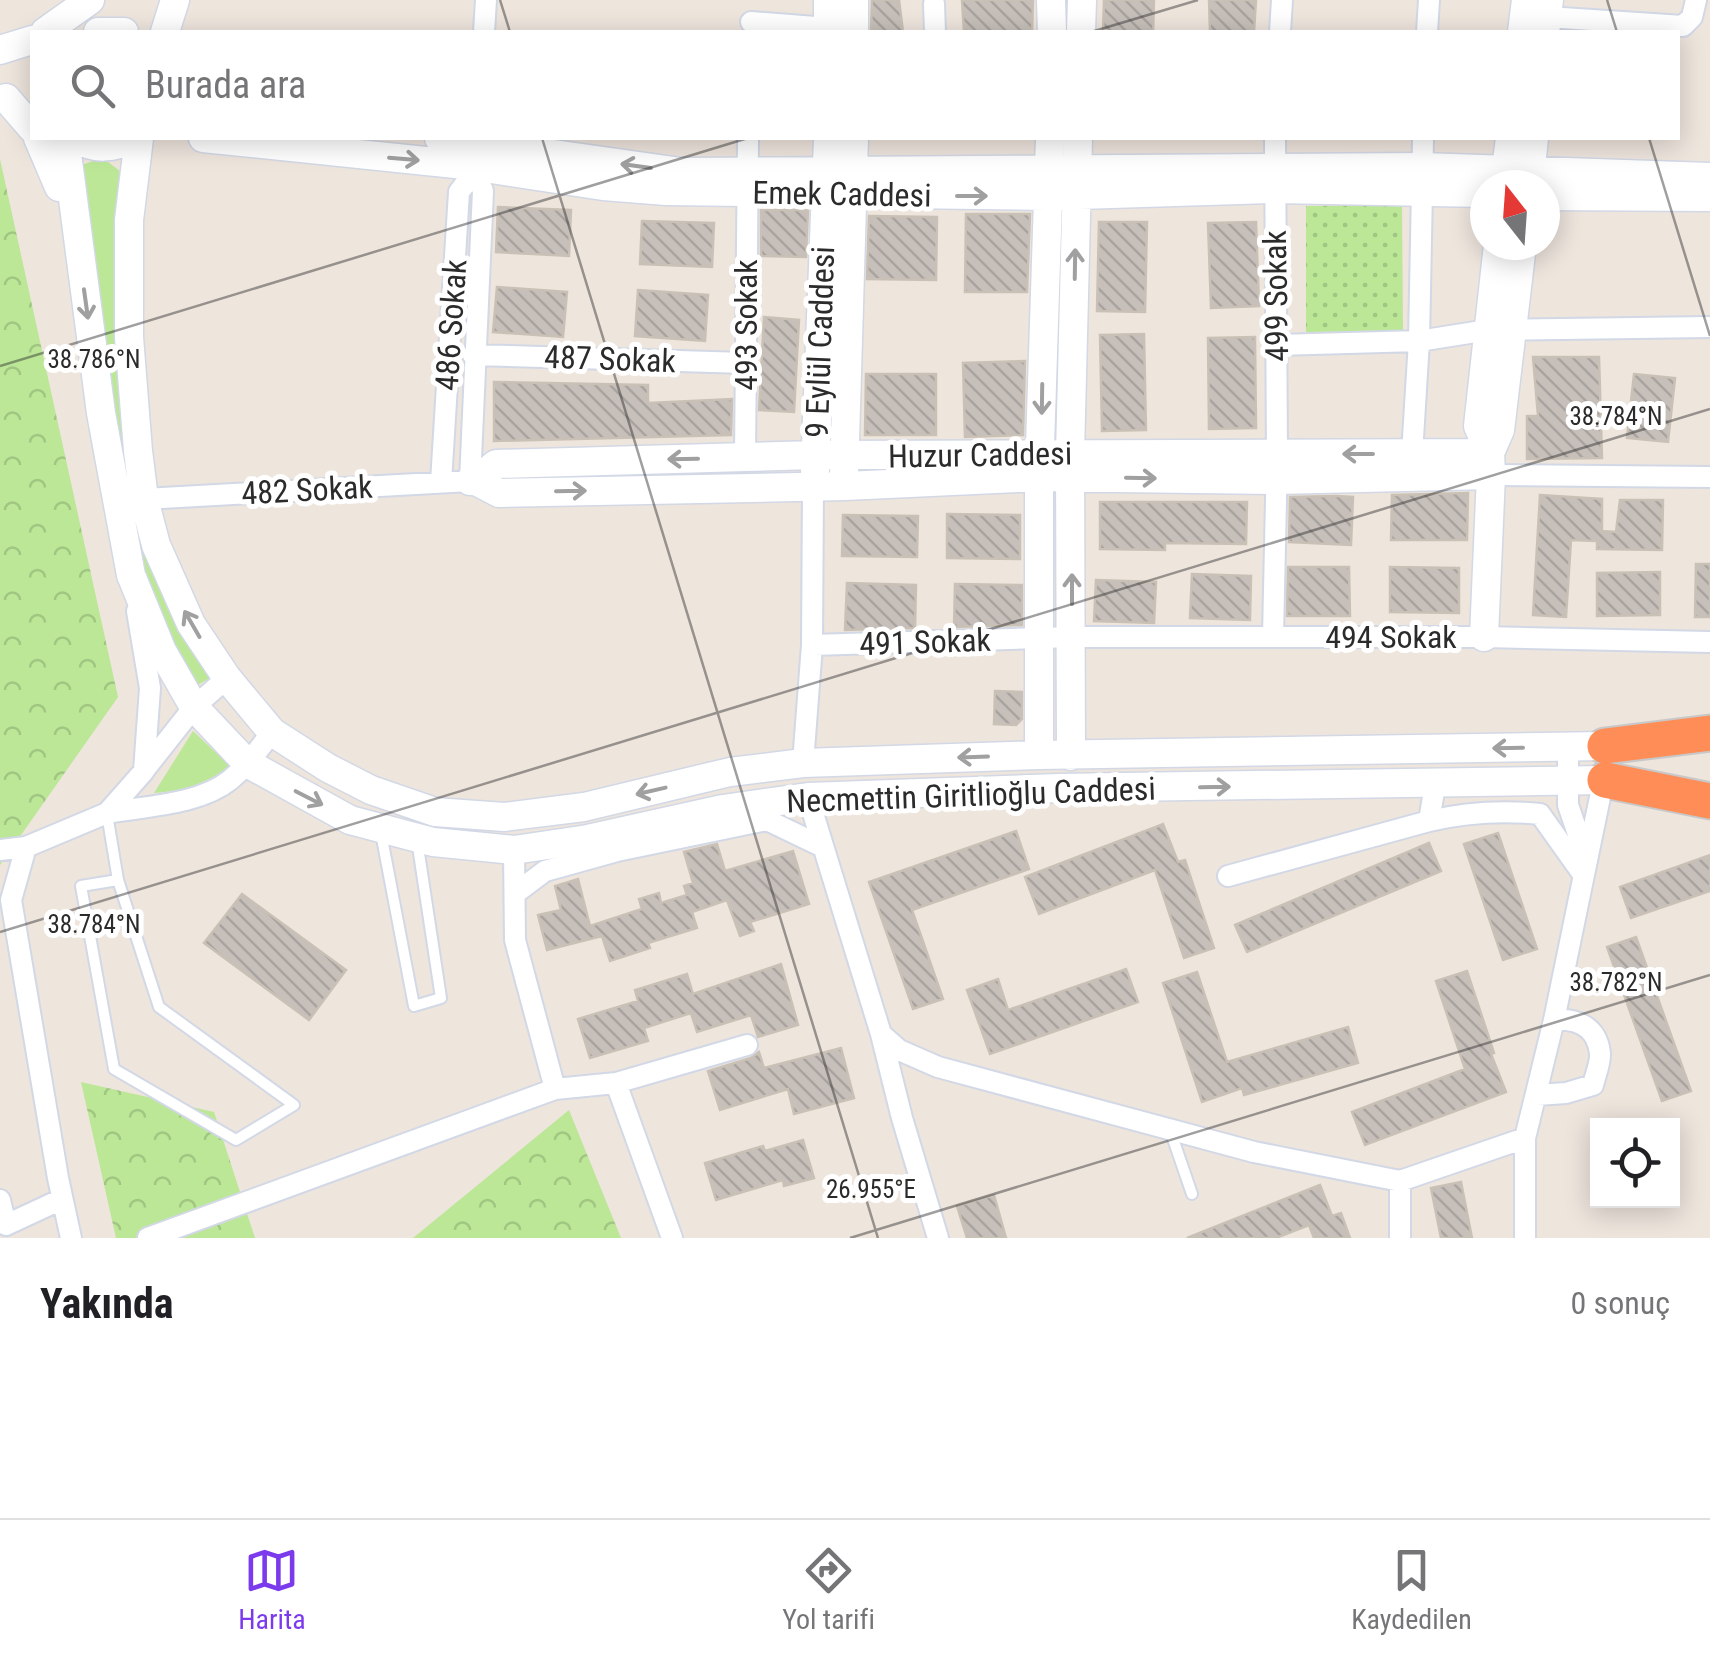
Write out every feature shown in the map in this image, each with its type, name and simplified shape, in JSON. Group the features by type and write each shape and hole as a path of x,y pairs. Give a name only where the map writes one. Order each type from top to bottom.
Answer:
{"highway":[{"path":"1605,763 1710,733"},
{"path":"1605,763 1710,747"},
{"path":"1605,763 1710,780"},
{"path":"1605,763 1710,801"}],"street":[{"path":"49,30 90,0"},
{"path":"84,30 100,0"},
{"path":"166,30 175,0"},
{"path":"484,30 486,0"},
{"path":"752,0 751,27 835,23 854,0"},
{"path":"1051,0 1052,30"},
{"path":"1081,30 1082,0"},
{"path":"1280,30 1282,0"},
{"path":"1427,30 1428,0"},
{"path":"1524,30 1542,12 1683,26 1692,17 1696,0"},
{"path":"934,4 935,30"},
{"path":"0,51 30,41"},
{"path":"0,51 30,48"},
{"path":"3,97 30,111"},
{"path":"3,97 30,126"},
{"path":"39,140 70,217 80,254"},
{"name":"Necmettin Giritlioğlu Caddesi","path":"64,140 102,413 130,575 162,651 194,706 248,763 350,820 416,837 514,850 588,839 723,809 808,797 1058,788 1566,782 1605,763"},
{"path":"81,140 98,147 131,140"},
{"name":"Necmettin Giritlioğlu Caddesi","path":"136,140 129,220 129,337 144,499 156,545 191,624 227,678 272,732 371,790 435,812 504,817 584,807 730,772 802,763 1039,755 1568,747 1605,763"},
{"name":"Emek Caddesi","path":"234,140 474,155 603,186 666,192 747,182 1470,180"},
{"name":"Emek Caddesi","path":"443,140 474,155"},
{"name":"493 Sokak","path":"745,457 748,140"},
{"name":"9 Eylül Caddesi","path":"829,140 841,183"},
{"name":"9 Eylül Caddesi","path":"814,486 830,456 841,183 853,140"},
{"path":"1039,755 1040,466 1050,140"},
{"path":"1071,756 1071,466 1078,140"},
{"name":"499 Sokak","path":"1273,636 1277,467 1275,140"},
{"path":"1412,454 1419,341 1423,140"},
{"path":"1511,140 1519,170"},
{"path":"1526,170 1534,140"},
{"name":"486 Sokak","path":"473,481 474,355 483,191 474,155"},
{"name":"486 Sokak","path":"441,482 459,192 474,155"},
{"name":"Emek Caddesi","path":"1560,181 1710,177"},
{"name":"Emek Caddesi","path":"1421,179 1470,190"},
{"name":"Emek Caddesi","path":"1560,185 1710,198"},
{"path":"1499,260 1501,329"},
{"path":"1484,637 1491,464 1478,426 1518,260"},
{"path":"1277,345 1419,341 1501,329 1710,327"},
{"name":"487 Sokak","path":"474,355 746,364"},
{"name":"Huzur Caddesi","path":"1277,467 1412,454 1491,464"},
{"name":"9 Eylül Caddesi","path":"830,456 845,486"},
{"name":"Huzur Caddesi","path":"1040,466 845,486 499,493 473,481 496,464 745,457 830,456 1040,466 1491,464"},
{"path":"1491,464 1710,477"},
{"name":"482 Sokak","path":"144,499 473,481"},
{"path":"802,763 812,645 814,486"},
{"path":"130,575 150,688 144,770"},
{"name":"494 Sokak","path":"1072,636 1710,642"},
{"name":"491 Sokak","path":"812,645 1072,636"},
{"path":"107,813 194,706 227,678"},
{"path":"0,850 26,846 107,813 203,794 227,783 272,732"},
{"path":"1568,747 1568,805 1578,834 1582,873"},
{"path":"1525,1238 1525,1138 1554,1020 1605,763"},
{"path":"1429,822 1435,785"},
{"path":"808,797 881,1034 938,1238"},
{"path":"1228,876 1460,813 1499,810 1540,814 1582,873"},
{"path":"516,892 545,871 683,836 767,820 823,846"},
{"path":"26,846 11,900 72,1238"},
{"path":"514,850 515,940 555,1089"},
{"path":"1537,1095 1566,1093 1593,1085 1600,1054 1589,1028 1574,1018 1554,1020"},
{"path":"881,1034 899,1050 938,1067 1254,1152 1400,1181 1525,1138"},
{"path":"148,1238 555,1089 616,1082 747,1045"},
{"path":"616,1082 672,1238"},
{"path":"1400,1181 1400,1238"},
{"path":"0,1200 6,1225 62,1199"}],"lane":[{"path":"107,813 118,880 159,1008 294,1106 236,1140 114,1069 81,886 118,880"},
{"path":"380,828 414,1006 441,998 416,837"},
{"path":"1170,1129 1192,1194"}],"green space":[{"path":"0,159 118,697 0,865"},
{"path":"96,160 108,162 121,172 115,307 120,397 134,487 165,602 210,678 194,687 170,642 142,571 125,493 79,166"},
{"path":"1402,205 1403,331 1306,332 1306,206"},
{"path":"193,731 230,766 194,786 154,793"},
{"path":"81,1082 214,1112 255,1238 116,1238"},
{"path":"569,1110 621,1238 413,1238"}],"building":[{"path":"872,0 899,0 903,30 871,30"},
{"path":"962,0 1033,0 1032,30 964,30"},
{"path":"1104,0 1154,0 1153,30 1103,30"},
{"path":"1209,0 1256,0 1254,30 1210,30"},
{"path":"498,207 571,210 569,256 496,252"},
{"path":"761,210 808,210 806,257 761,256"},
{"path":"966,214 1030,214 1027,292 965,292"},
{"path":"869,216 937,217 936,280 867,279"},
{"path":"642,221 714,223 712,267 640,264"},
{"path":"1099,222 1147,222 1145,312 1097,311"},
{"path":"1256,222 1259,306 1211,308 1208,223"},
{"path":"497,287 567,292 563,337 493,332"},
{"path":"638,290 708,295 705,341 635,336"},
{"path":"764,317 799,320 794,412 759,410"},
{"path":"1144,334 1146,430 1102,431 1100,335"},
{"path":"1255,337 1256,428 1209,429 1208,338"},
{"path":"1533,357 1599,357 1602,458 1527,459 1527,416 1538,416"},
{"path":"1025,361 1023,435 965,437 963,363"},
{"path":"866,374 936,374 936,435 865,435"},
{"path":"1634,374 1675,378 1668,442 1627,438"},
{"path":"494,382 648,385 648,403 732,399 731,435 494,441"},
{"path":"1468,493 1467,540 1391,540 1392,495"},
{"path":"1540,495 1602,499 1602,531 1616,532 1620,500 1663,500 1662,550 1597,549 1597,541 1571,540 1566,617 1533,615"},
{"path":"1290,497 1353,497 1351,545 1289,542"},
{"path":"1100,502 1247,502 1246,544 1165,543 1165,550 1100,549"},
{"path":"947,514 1020,515 1020,559 947,558"},
{"path":"843,515 918,516 917,557 842,556"},
{"path":"1696,564 1710,564 1710,617 1695,617"},
{"path":"1288,567 1349,567 1350,616 1287,616"},
{"path":"1390,567 1459,568 1459,613 1390,612"},
{"path":"1660,572 1660,615 1597,616 1597,573"},
{"path":"1192,574 1251,576 1250,620 1190,618"},
{"path":"1096,580 1156,582 1154,623 1094,621"},
{"path":"847,583 916,585 915,628 845,630"},
{"path":"955,584 1022,585 1022,625 954,627"},
{"path":"995,691 1022,692 1022,719 1016,725 994,724"},
{"path":"1163,824 1178,862 1185,860 1214,948 1184,958 1155,870 1039,914 1025,877"},
{"path":"1016,831 1029,869 912,910 943,999 913,1009 869,882"},
{"path":"1498,833 1537,949 1503,960 1464,844"},
{"path":"1429,843 1441,871 1247,952 1235,925"},
{"path":"717,844 725,871 793,851 809,904 750,922 754,931 740,936 727,900 692,912 697,928 648,943 650,948 610,961 602,936 547,950 538,915 561,910 555,886 578,879 590,926 642,909 639,899 659,893 661,903 687,895 684,886 693,883 684,852"},
{"path":"1710,855 1710,891 1631,918 1620,887"},
{"path":"242,894 346,970 309,1020 204,943"},
{"path":"1636,937 1691,1091 1662,1101 1607,947"},
{"path":"781,964 798,1025 758,1037 751,1015 697,1032 691,1013 644,1028 648,1041 590,1058 578,1019 638,1001 635,990 687,974 693,994"},
{"path":"1126,969 1138,1002 990,1054 967,990 998,979 1008,1010"},
{"path":"1467,971 1506,1092 1365,1145 1352,1112 1465,1069 1436,981"},
{"path":"1197,972 1227,1062 1348,1027 1358,1063 1244,1095 1242,1088 1202,1102 1163,983"},
{"path":"841,1048 854,1098 794,1114 788,1089 720,1110 708,1071 759,1052 764,1068"},
{"path":"803,1140 814,1178 784,1186 783,1180 716,1200 705,1163 763,1146 765,1151"},
{"path":"1461,1182 1472,1238 1441,1238 1431,1188"},
{"path":"1320,1185 1332,1216 1341,1213 1350,1238 1314,1238 1309,1225 1276,1238 1187,1238"},
{"path":"994,1195 1006,1238 967,1238 957,1206"}]}
